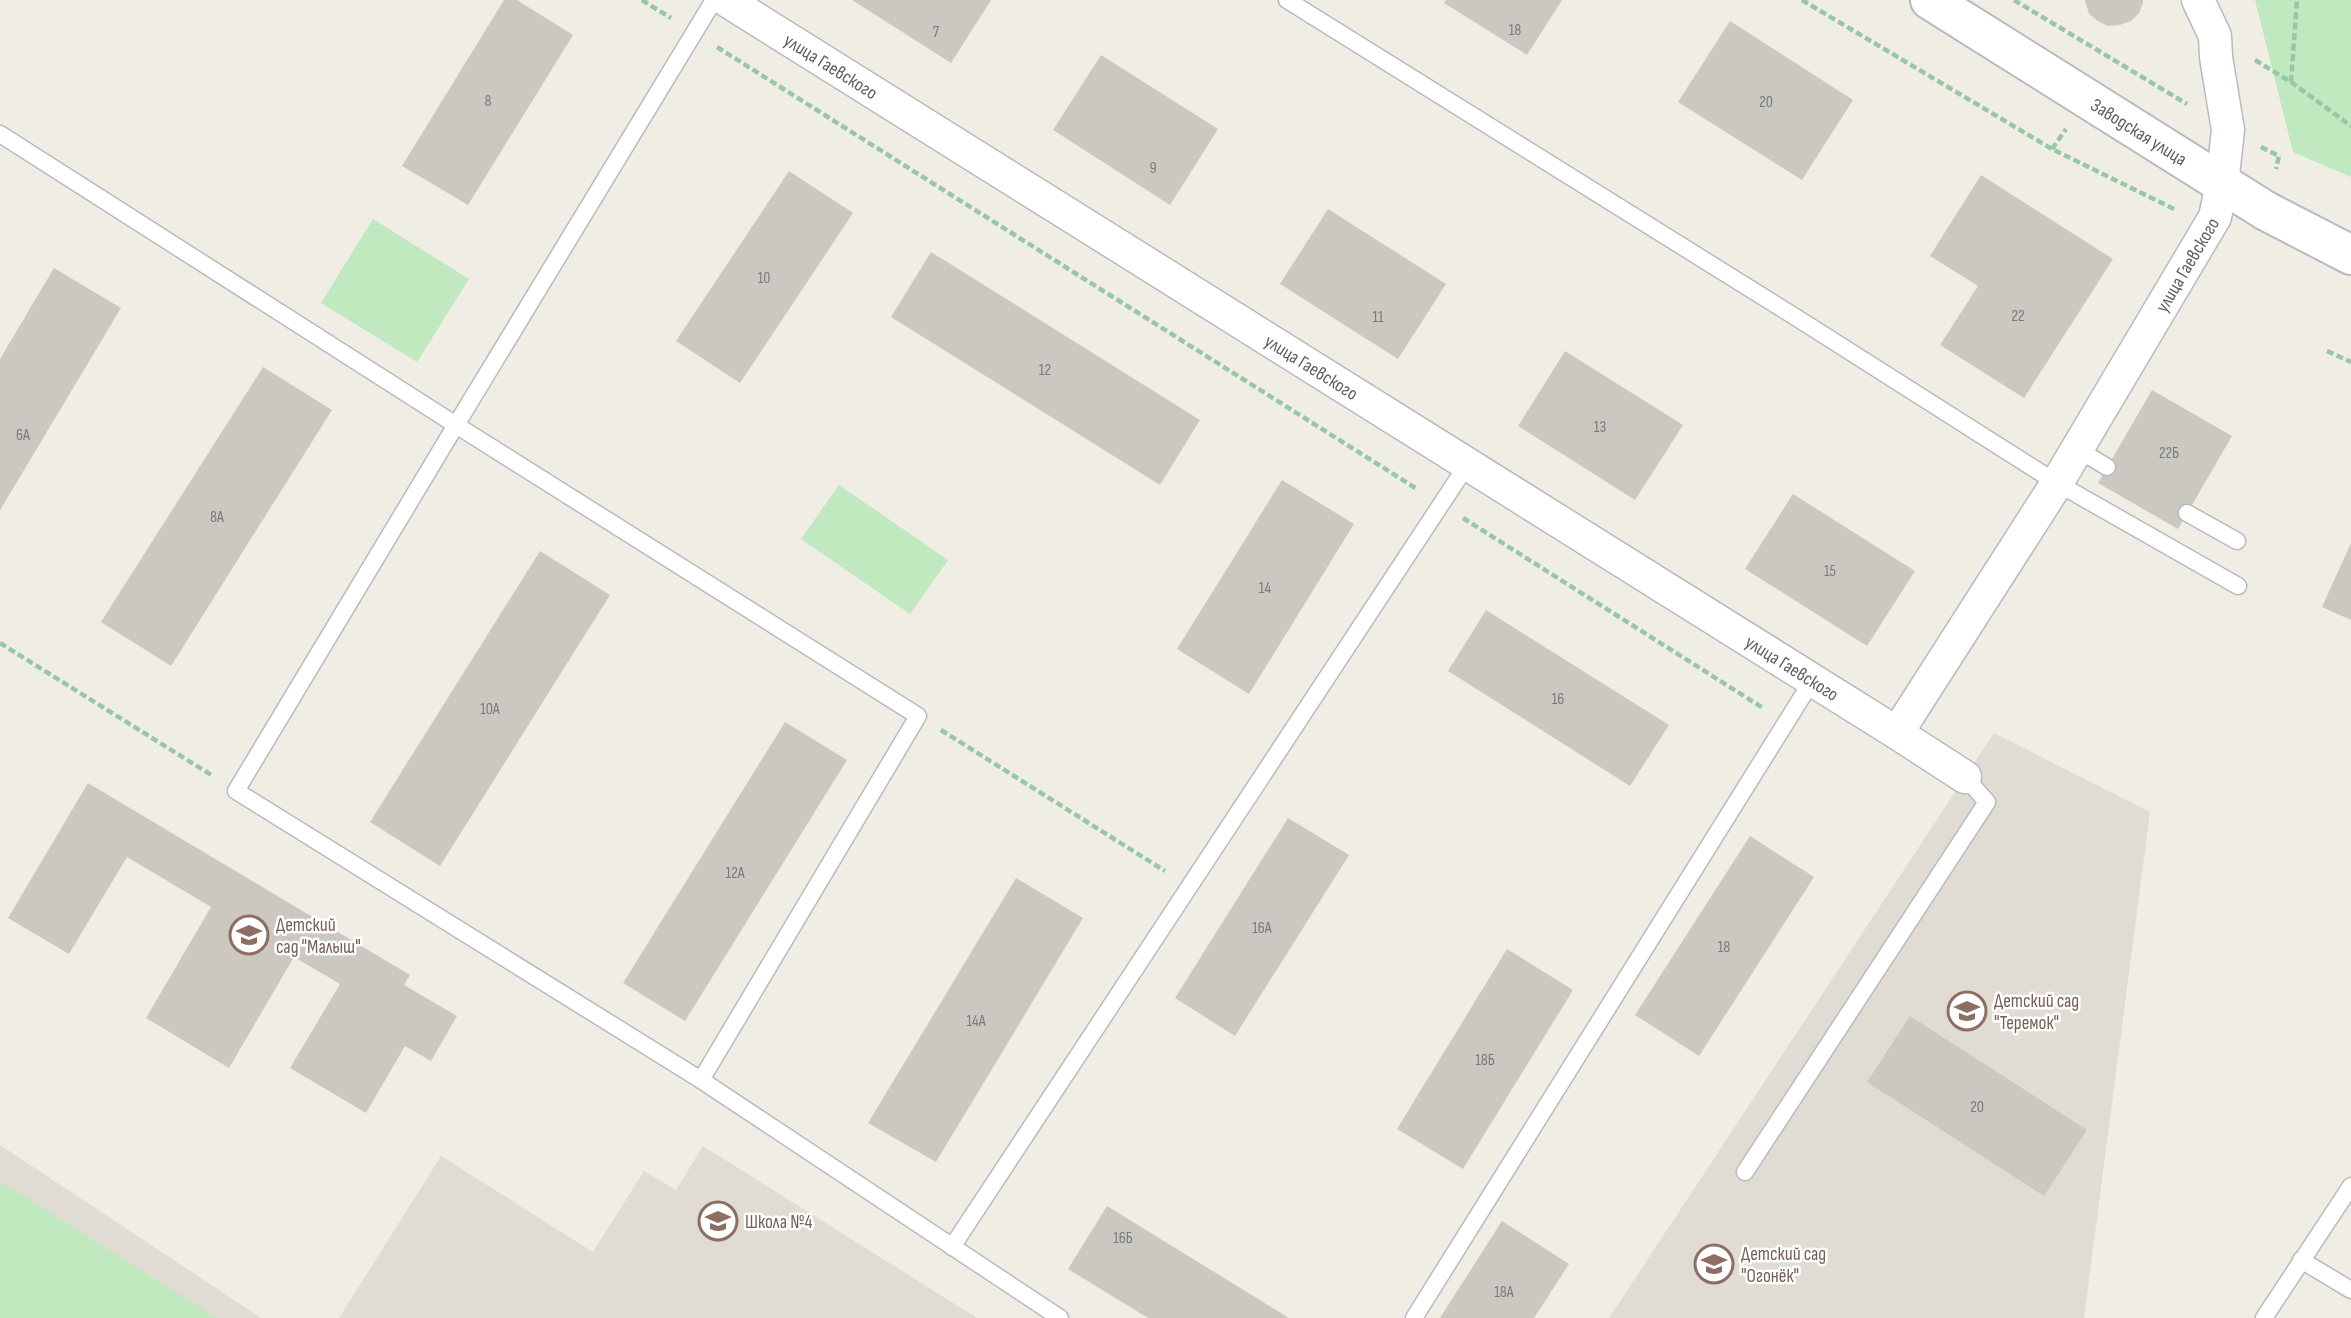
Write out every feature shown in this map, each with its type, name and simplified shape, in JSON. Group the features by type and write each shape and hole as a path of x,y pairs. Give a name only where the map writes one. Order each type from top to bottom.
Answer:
{"street":[{"name":"улица Гаевского","path":"726,0 1965,778"},
{"name":"Заводская улица","path":"1930,0 2266,211 2351,255"},
{"name":"улица Гаевского","path":"1897,733 2057,483 2215,218 2228,130 2215,36 2198,0"}],"lane":[{"path":"715,0 236,791 701,1080 1060,1318"},
{"path":"1287,0 1797,317 2057,483 2238,586"},
{"path":"0,134 918,716 701,1080"},
{"path":"2077,449 2107,467"},
{"path":"952,1247 1467,465"},
{"path":"2187,513 2237,541"},
{"path":"1414,1318 1812,681"},
{"name":"улица Гаевского","path":"1745,1172 1987,802 1965,778"},
{"path":"2264,1318 2351,1186"},
{"path":"2301,1260 2351,1290"}],"path":[{"path":"642,0 1786,722"},
{"path":"1802,0 2052,149 2210,226"},
{"path":"2291,82 2297,0"},
{"path":"2215,36 2291,82 2351,126"},
{"path":"2327,351 2351,362"},
{"path":"0,643 236,791"},
{"path":"918,716 1190,886"}],"shaded area":[{"name":"Детский сад \"Теремок\"","path":"1994,733 2150,812 2084,1318 1609,1318"},
{"path":"0,1145 261,1318 0,1318"},
{"name":"Школа №4","path":"703,1146 977,1318 339,1318 441,1156 593,1252 644,1171 676,1190"}],"green space":[{"path":"2255,0 2351,0 2351,177 2293,152"},
{"path":"373,219 469,279 417,362 321,303"},
{"path":"839,485 948,560 910,614 801,539"},
{"path":"0,1181 217,1318 0,1318"}],"building":[{"path":"504,0 517,0 573,35 468,205 402,166"},
{"path":"852,0 991,0 951,63"},
{"path":"1446,0 1562,0 1527,55 1444,3"},
{"path":"2085,0 2143,0 2143,3 2139,13 2131,21 2108,26 2089,14"},
{"path":"1730,21 1853,100 1802,180 1678,102"},
{"path":"1101,55 1218,129 1170,205 1053,130"},
{"path":"789,171 853,213 740,383 676,341"},
{"path":"1981,175 2113,259 2024,398 1940,345 1978,286 1930,256"},
{"path":"1328,209 1446,284 1398,359 1280,284"},
{"path":"931,252 1200,420 1160,485 891,317"},
{"path":"54,268 121,308 0,510 0,359"},
{"path":"1565,351 1683,425 1635,500 1518,426"},
{"path":"263,367 332,410 171,666 101,622"},
{"path":"2152,390 2232,436 2178,529 2098,483"},
{"path":"1282,480 1354,524 1249,694 1177,649"},
{"path":"1793,494 1915,571 1867,646 1745,569"},
{"path":"2351,543 2351,620 2322,607"},
{"path":"540,551 610,595 440,866 370,822"},
{"path":"1486,610 1669,725 1630,786 1448,671"},
{"path":"785,722 847,760 685,1021 623,983"},
{"path":"88,783 410,975 404,985 457,1016 431,1061 405,1046 366,1113 290,1068 340,984 294,957 229,1068 146,1018 211,907 127,857 69,954 8,918"},
{"path":"1288,818 1349,855 1235,1036 1175,998"},
{"path":"1750,836 1814,877 1699,1056 1635,1015"},
{"path":"1016,878 1083,918 936,1162 868,1123"},
{"path":"1507,949 1573,990 1463,1169 1397,1129"},
{"path":"1910,1016 2087,1130 2044,1196 1867,1082"},
{"path":"1107,1206 1289,1318 1148,1318 1068,1269"},
{"path":"1502,1221 1569,1264 1534,1318 1440,1318"}],"place":[{"name":"Детский сад \"Малыш\"","path":"249,935"},
{"name":"Детский сад \"Теремок\"","path":"1967,1011"},
{"name":"Школа №4","path":"718,1221"},
{"name":"Детский сад \"Огонёк\"","path":"1714,1264"}]}
